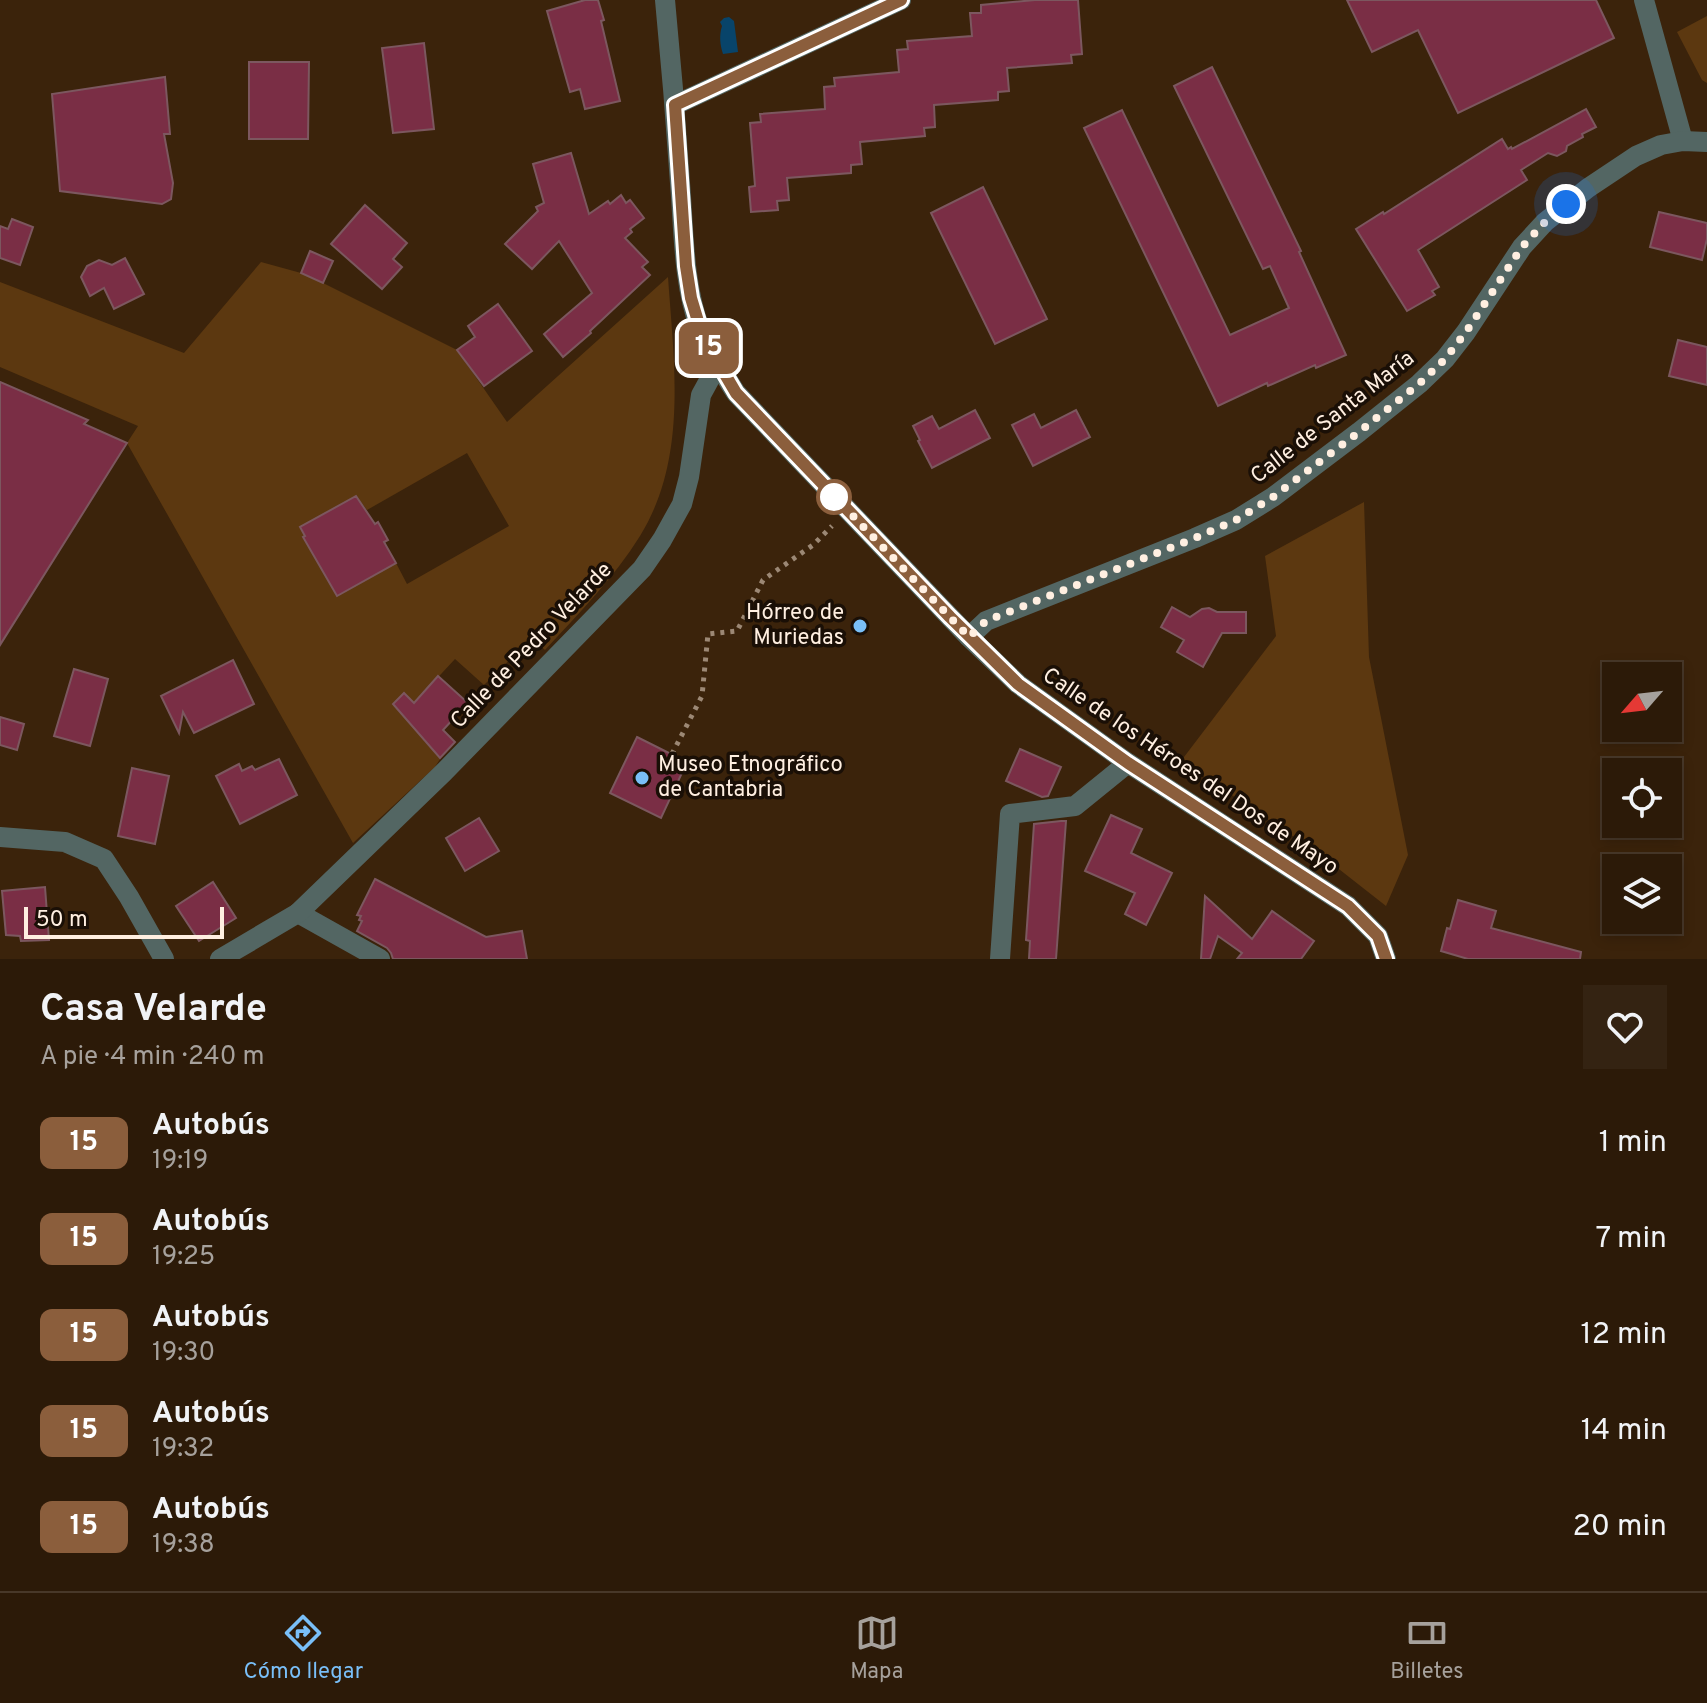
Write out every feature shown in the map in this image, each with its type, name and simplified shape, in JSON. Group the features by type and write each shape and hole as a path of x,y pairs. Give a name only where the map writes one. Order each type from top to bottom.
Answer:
{"street":[{"name":"Calle de los Héroes del Dos de Mayo","path":"665,0 691,298 700,328 736,393 969,637 1018,684 1128,763 1348,906 1378,936 1386,959"},
{"path":"675,105 901,0"},
{"path":"1644,0 1683,141"},
{"name":"Calle de Santa María","path":"969,637 986,621 1195,538 1236,520 1273,497 1419,384 1445,359 1522,247 1545,222 1636,156 1661,145 1683,141 1707,142"},
{"name":"Calle de Pedro Velarde","path":"220,959 298,913 444,772 642,569 682,504 701,395 718,364"},
{"path":"1000,959 1010,814 1075,806 1128,763"},
{"path":"0,837 65,842 104,859 164,959"},
{"path":"298,913 380,959"}],"path":[{"path":"672,754 702,696 708,634 737,631 763,580 813,545 847,511"}],"shaded area":[{"path":"1707,16 1707,83 1702,80 1677,32"},
{"path":"261,262 301,273 457,350 507,422 668,277 674,377 672,443 655,506 640,536 607,581 545,650 532,638 484,685 455,659 403,715 440,759 353,843 127,443 138,426 0,367 0,282 184,353","holes":["467,453 509,526 407,584 396,563 337,596 300,527 356,496 367,510"]},
{"path":"1364,502 1369,657 1408,855 1386,906 1321,855 1181,761 1276,636 1265,556"}],"water":[{"path":"729,17 734,21 738,52 723,54 720,22"}],"building":[{"path":"585,0 598,0 620,101 585,109 580,89 570,92 547,11"},
{"path":"1078,0 1082,54 1071,55 1072,63 1007,68 1009,91 998,92 998,100 934,105 935,127 924,128 925,136 860,142 862,164 851,165 851,173 787,178 789,200 777,201 778,210 751,212 749,187 755,186 750,123 761,122 760,114 825,109 824,87 835,86 834,78 899,72 897,50 908,49 907,41 972,36 970,13 981,13 981,5"},
{"path":"1347,0 1596,0 1614,38 1458,113 1418,30 1372,52"},
{"path":"424,43 434,129 393,133 382,48"},
{"path":"249,62 309,62 308,139 249,139"},
{"path":"1212,67 1301,251 1346,355 1268,386 1267,383 1218,406 1084,128 1122,110 1230,335 1289,308 1270,266 1263,269 1174,86"},
{"path":"165,77 170,134 164,134 173,183 171,199 162,204 60,191 52,94"},
{"path":"1586,109 1596,127 1567,146 1566,151 1557,156 1548,153 1521,170 1527,180 1418,250 1439,287 1432,291 1435,295 1407,311 1356,229 1502,139 1508,149 1512,149"},
{"path":"571,153 589,214 621,195 626,203 630,200 644,218 630,229 632,232 625,238 648,262 642,267 650,275 563,357 544,334 592,293 559,241 532,269 505,244 538,211 536,207 544,203 533,164"},
{"path":"983,187 1047,319 995,344 931,213"},
{"path":"365,205 407,243 393,259 402,267 382,289 331,244"},
{"path":"1659,212 1707,223 1702,260 1650,247"},
{"path":"12,219 33,227 20,265 0,258 0,226 8,229"},
{"path":"310,251 333,261 323,283 301,273"},
{"path":"125,258 144,294 114,309 104,288 90,296 81,277 87,266 99,260 112,265"},
{"path":"498,304 532,351 484,386 457,350 475,337 468,326"},
{"path":"1678,340 1707,347 1707,385 1669,376"},
{"path":"0,382 88,420 84,424 127,443 0,645"},
{"path":"975,410 990,438 932,468 913,426 932,416 939,429"},
{"path":"1076,410 1090,437 1033,466 1012,425 1034,414 1041,428"},
{"path":"356,496 375,524 378,522 388,540 384,542 396,563 337,596 300,527"},
{"path":"1172,607 1190,617 1209,608 1217,612 1246,612 1246,633 1222,633 1203,667 1177,652 1184,640 1161,627"},
{"path":"233,660 254,704 194,733 183,712 179,733 161,696"},
{"path":"74,669 108,679 90,746 54,736"},
{"path":"438,676 468,703 443,730 455,742 440,758 393,704 404,693 414,703"},
{"path":"0,717 24,724 17,750 0,745"},
{"name":"Museo Etnográfico de Cantabria","path":"637,737 687,762 661,818 610,793"},
{"path":"1020,749 1061,767 1048,796 1042,797 1006,781"},
{"path":"279,759 297,795 240,824 216,776 239,764 242,771 252,766 255,770"},
{"path":"132,768 169,776 155,844 118,836"},
{"path":"1111,815 1142,829 1131,853 1172,873 1146,925 1125,914 1135,893 1085,871"},
{"path":"479,818 499,851 465,871 446,838"},
{"path":"1066,821 1056,959 1029,959 1030,941 1026,940 1034,824"},
{"path":"375,879 486,937 522,931 527,959 393,959 387,948 357,931 362,921 359,920 361,916 357,915"},
{"path":"213,882 236,918 199,941 176,906"},
{"path":"45,887 49,940 21,941 20,936 6,935 2,891"},
{"path":"1205,896 1252,939 1272,911 1314,941 1301,959 1237,959 1242,953 1218,936 1210,959 1201,959"},
{"path":"1458,900 1496,911 1491,928 1581,952 1580,959 1468,959 1441,951"}],"bus line":[{"name":"15","path":"901,0 675,105 686,266 691,298 709,347 736,393 969,637 1018,684 1128,763 1348,906 1378,936 1386,959"}],"place":[{"name":"Hórreo de Muriedas","path":"860,626"},
{"name":"Museo Etnográfico de Cantabria","path":"642,778"}],"route":[{"path":"834,497 829,491 969,637 986,621 1195,538 1236,520 1273,497 1419,384 1445,359 1522,247 1566,204"}]}
